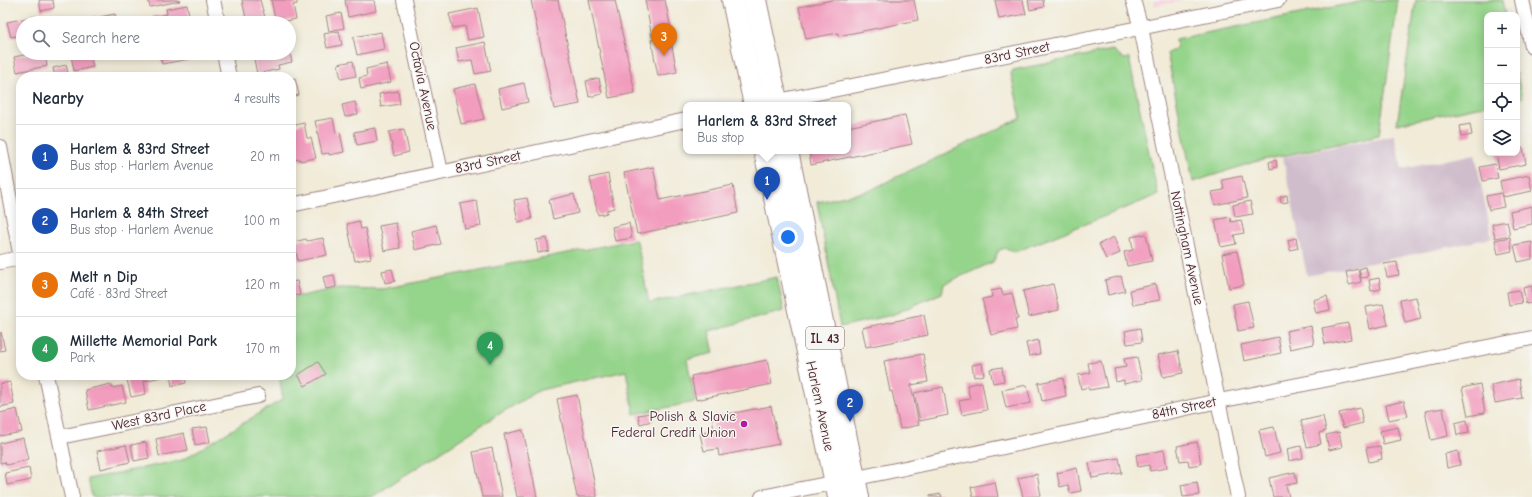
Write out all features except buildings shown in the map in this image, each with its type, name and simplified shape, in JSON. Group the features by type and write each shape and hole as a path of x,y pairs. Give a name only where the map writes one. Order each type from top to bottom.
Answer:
{"main road":[{"path":"733,0 765,102"},
{"path":"755,0 766,102"},
{"name":"Harlem Avenue","path":"766,154 847,488"},
{"name":"Harlem Avenue","path":"787,154 847,488"}],"street":[{"path":"213,0 216,16"},
{"name":"Octavia Avenue","path":"404,0 441,172"},
{"name":"Nottingham Avenue","path":"1133,0 1141,28 1238,497"},
{"name":"83rd Street","path":"776,102 1278,0"},
{"path":"1522,0 1532,47"},
{"path":"225,60 228,72"},
{"name":"83rd Street","path":"296,204 683,121"},
{"path":"0,147 16,232"},
{"path":"0,262 16,259"},
{"name":"84th Street","path":"762,497 847,488 1219,401 1532,338"},
{"path":"47,380 72,497"},
{"name":"West 83rd Place","path":"60,437 258,396"}],"shaded area":[{"path":"1154,0 1185,0 1155,6"},
{"path":"1394,135 1402,169 1475,154 1492,238 1307,276 1283,157"}],"green space":[{"path":"1368,0 1398,0 1379,135 1254,162 1193,182 1167,53 1174,50 1177,46 1176,39"},
{"path":"1416,0 1502,0 1504,12 1484,12 1484,106 1397,124"},
{"path":"1113,50 1124,59 1129,58 1158,195 1015,252 1006,248 999,250 993,262 944,284 942,293 892,315 840,327 817,202 869,191 1021,118 1011,74 1013,70"},
{"path":"1520,88 1522,98 1520,98"},
{"path":"634,240 637,241 649,303 777,277 784,311 709,331 714,353 687,359 695,402 634,414 626,371 540,390 494,417 372,497 92,497 88,479 182,460 283,399 280,380 296,380 296,297 339,288 382,289"}],"place":[{"name":"Melt n Dip","path":"664,56"},
{"name":"Harlem & 83rd Street","path":"767,200"},
{"name":"Millette Memorial Park","path":"490,365"},
{"name":"Harlem & 84th Street","path":"850,422"},
{"name":"Polish & Slavic Federal Credit Union","path":"744,424"}]}
